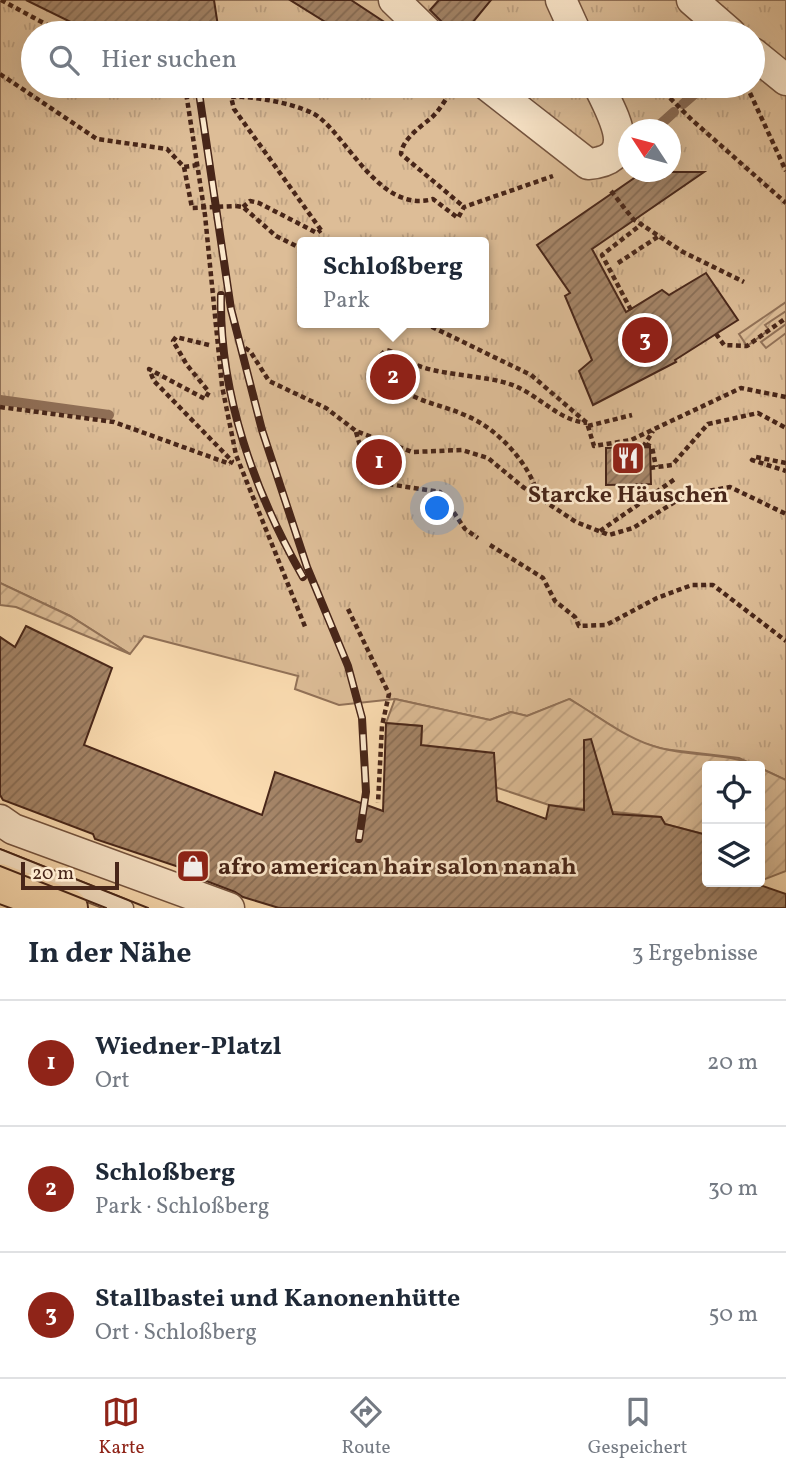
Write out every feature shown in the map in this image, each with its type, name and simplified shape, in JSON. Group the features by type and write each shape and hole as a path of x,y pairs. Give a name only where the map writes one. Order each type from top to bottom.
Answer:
{"main road":[{"path":"0,883 68,908"}],"street":[{"path":"394,0 416,21"},
{"path":"561,0 571,21"},
{"path":"692,0 716,21"},
{"path":"765,63 786,80"},
{"path":"503,98 580,158 606,162 614,155 618,145 617,126 604,98"},
{"path":"0,820 13,829 229,908"}],"lane":[{"path":"0,858 125,908"}],"path":[{"path":"1,0 40,21"},
{"path":"0,74 21,88"},
{"path":"36,98 97,139 166,149 184,167 192,208 243,206 250,201 317,233 321,230 234,108 231,98"},
{"path":"187,98 222,386 236,455 306,629"},
{"path":"252,98 296,106 319,117 375,180 403,198 420,202 433,199 458,218 464,207 570,170 580,158 628,216 643,223 682,252 744,282"},
{"path":"446,98 431,118 423,122 401,148 401,154 464,207"},
{"path":"670,98 786,203"},
{"path":"753,98 786,171"},
{"path":"184,167 197,165"},
{"path":"243,206 276,236 297,246"},
{"path":"631,310 601,255 643,223"},
{"path":"618,262 659,236"},
{"path":"716,334 724,345 747,345 786,318"},
{"path":"434,328 531,375 588,425 594,446 631,440 741,388 786,397"},
{"path":"0,407 114,422 230,464 232,461 154,381 149,369 205,399 209,392 187,365 173,341 176,337 209,345"},
{"path":"245,348 250,351 269,382 326,408 356,431 405,450 473,452 488,458 576,522 609,535 633,528 686,495 730,487 786,514"},
{"path":"538,495 521,461 494,433 468,416 419,401 401,389 380,356 386,350 396,352 409,362 514,386 568,419 588,425 632,415"},
{"path":"653,431 644,445 652,447 653,467 672,465 708,424 758,413 786,428"},
{"path":"356,431 368,474 375,482 440,492 465,530 478,538"},
{"path":"786,463 755,457 752,460 786,471"},
{"path":"600,531 675,479"},
{"path":"489,545 543,578 555,601 575,617 579,626 606,625 657,598 692,585 713,585 786,641"},
{"path":"348,609 389,694 382,726 378,803"}],"green space":[{"path":"0,0 786,0 786,780 765,770 765,761 745,761 663,749 633,740 570,699 527,716 511,712 490,720 395,699 339,705 295,689 298,676 144,636 130,654 70,616 0,583"},
{"path":"786,302 786,311 765,325 769,330 747,346 739,334"},
{"path":"786,324 786,333 766,348 761,342"},
{"path":"0,583 70,616 130,654 16,607 0,605"},
{"path":"395,699 490,720 511,712 527,716 569,699 648,744 672,751 741,761 702,761 702,834 665,824 661,817 549,805 450,772 421,747 422,726 386,723"},
{"path":"765,770 786,780 786,871 765,879"}],"building":[{"path":"26,0 214,0 217,21 69,21"},
{"path":"290,0 351,0 383,21 324,21"},
{"path":"439,0 491,0 474,21 441,21 430,10"},
{"path":"681,172 704,172 592,249 626,312 662,290 669,295 706,273 738,320 675,360 676,362 593,405 579,371 592,360 565,296 570,293 537,245 628,182 681,182"},
{"name":"Starcke Häuschen","path":"650,447 651,484 606,485 606,448"},
{"path":"26,626 112,668 84,745 262,815 275,772 383,811 386,723 422,726 421,745 494,753 497,801 546,819 549,805 584,810 584,740 591,739 613,814 661,817 665,824 702,834 702,887 765,887 786,894 786,908 279,908 243,897 180,871 179,867 95,839 93,834 3,800 0,795 0,637 15,647"}],"waterway":[{"path":"683,104 690,98"},
{"path":"666,119 674,112"},
{"path":"0,400 109,415"}],"tram line":[{"path":"0,849 148,908"},
{"path":"0,866 106,908"}],"railway":[{"path":"200,98 231,309 262,430 307,567 348,666 362,718 366,792 359,839"},
{"path":"221,295 226,369 243,442 270,511 303,577"}],"place":[{"name":"Stallbastei und Kanonenhütte","path":"645,340"},
{"name":"Schloßberg","path":"393,377"},
{"name":"Starcke Häuschen","path":"628,458"},
{"name":"Wiedner-Platzl","path":"379,462"},
{"name":"afro american hair salon nanah","path":"193,866"}]}
